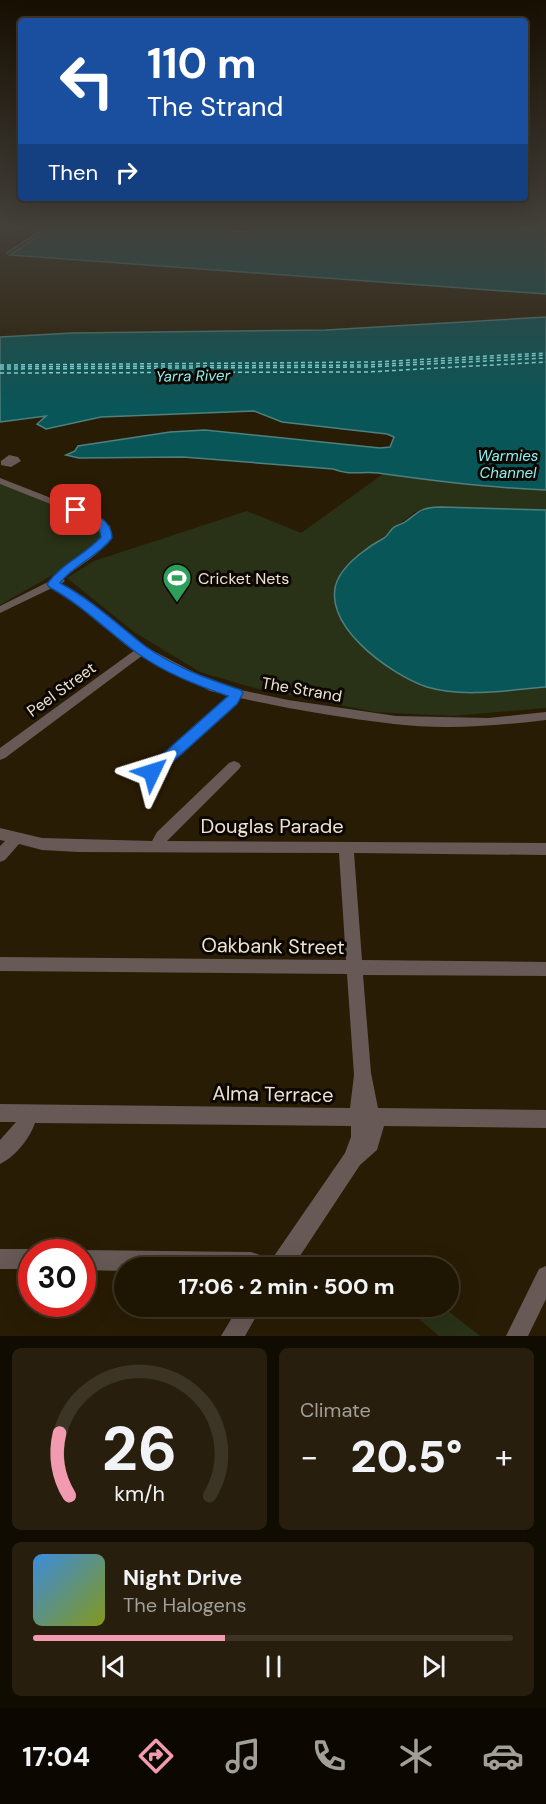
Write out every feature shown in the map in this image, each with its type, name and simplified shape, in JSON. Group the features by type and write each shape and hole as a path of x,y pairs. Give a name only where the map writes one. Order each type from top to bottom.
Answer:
{"street":[{"name":"The Strand","path":"0,481 44,496 104,525 107,532 106,540 57,581 140,648 191,678 236,693 396,720 488,722 546,716"},
{"name":"Peel Street","path":"0,748 140,648"},
{"name":"Peel Street","path":"0,755 140,648"},
{"path":"152,772 232,700 236,693"},
{"path":"156,847 162,836 234,766"},
{"name":"Douglas Parade","path":"0,834 15,839 51,844 156,847 546,849"},
{"path":"0,856 15,839"},
{"path":"286,1257 351,1162 370,1143 361,1069 346,848"},
{"name":"Oakbank Street","path":"0,964 546,969"},
{"name":"Alma Terrace","path":"0,1113 546,1119"},
{"path":"0,1154 24,1128 29,1113"},
{"path":"0,1259 18,1260"},
{"path":"96,1260 114,1260"},
{"path":"517,1336 546,1276"},
{"path":"232,1336 245,1317"}],"green space":[{"path":"383,474 490,487 546,490 546,510 441,507 415,512 357,557 339,577 336,611 352,636 366,649 387,665 428,687 486,691 546,687 546,708 452,716 375,712 258,689 200,672 134,632 67,578 94,561 247,511 301,533"},
{"path":"0,484 72,511 96,526 102,534 97,543 73,562 0,605"},
{"path":"421,1317 456,1317 480,1336 439,1336 420,1320"}],"water":[{"path":"441,286 546,286 546,294"},
{"path":"546,317 546,490 504,488 378,473 351,473 333,469 183,457 79,458 66,455 75,451 78,446 170,432 205,430 380,448 390,447 394,437 387,434 282,422 254,411 101,417 46,429 37,424 46,416 0,422 0,337 72,333 326,330"},
{"path":"441,507 546,510 546,687 471,693 427,687 412,681 377,659 347,628 338,611 334,594 343,571 359,554 384,538 394,527 424,509"}],"ferry route":[{"path":"0,365 373,362 546,353"},
{"path":"0,367 367,365 546,355"},
{"path":"0,369 368,367 546,358"},
{"path":"0,373 367,372 546,362"}],"place":[{"name":"Cricket Nets","path":"177,604"}],"route":[{"path":"76,510 102,523 107,535 102,545 67,567 53,584 80,599 142,650 191,678 214,688 236,693 232,700 152,772"}],"water label":[{"name":"Yarra River","path":"193,376"},
{"name":"Warmies Channel","path":"508,464"}]}
